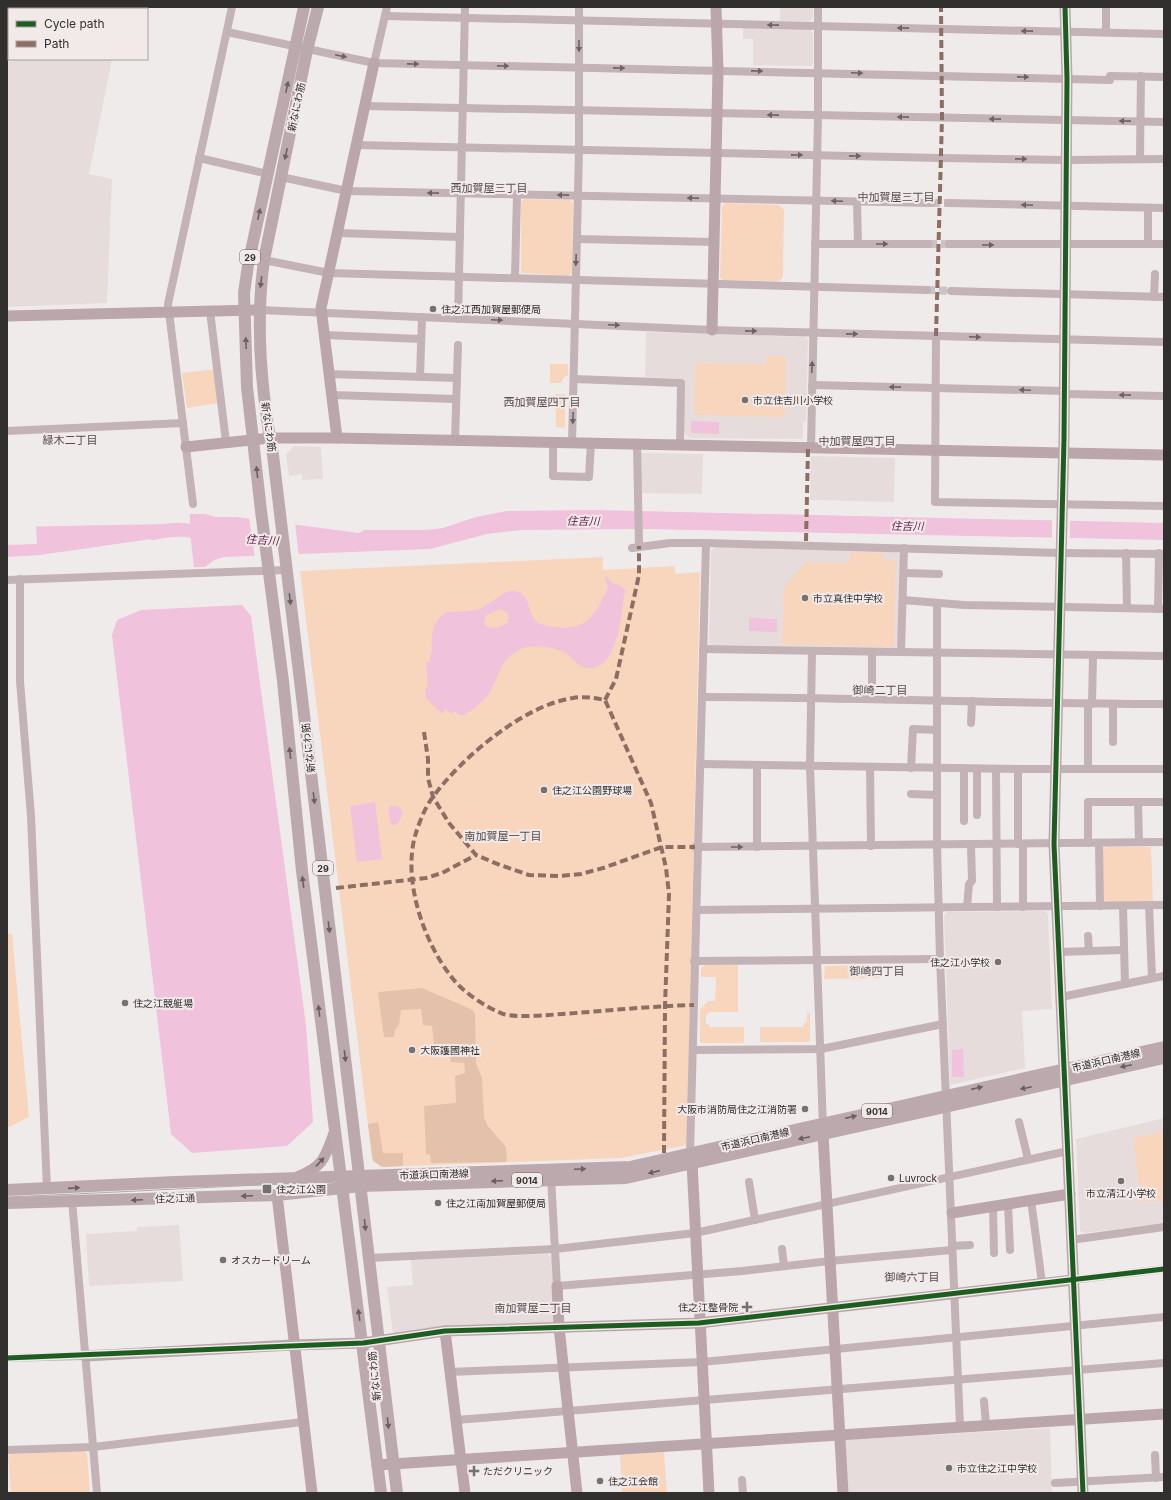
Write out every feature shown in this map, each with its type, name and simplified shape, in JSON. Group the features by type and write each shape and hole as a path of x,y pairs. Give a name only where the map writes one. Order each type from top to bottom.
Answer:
{"main road":[{"name":"新なにわ筋","path":"304,7 301,49 281,177 264,260 259,310 263,388 380,1341 397,1493"},
{"name":"新なにわ筋","path":"318,7 301,49 268,174 248,264 244,293 247,387 283,681 302,871 334,1133 363,1343 380,1493"},
{"name":"市道浜口南港線","path":"341,1183 360,1181 551,1175 630,1167 691,1158 1064,1074 1164,1047"},
{"name":"市道浜口南港線","path":"1064,1074 1164,1058"},
{"name":"住之江通","path":"7,1190 104,1185 293,1179 341,1183"},
{"name":"住之江通","path":"7,1203 277,1195 341,1183"}],"street":[{"path":"193,504 168,304 232,7"},
{"path":"337,438 321,308 386,7"},
{"path":"458,319 464,7"},
{"path":"572,443 579,151 579,7"},
{"path":"712,330 718,71 716,7"},
{"path":"810,448 818,116 818,7"},
{"path":"1066,7 1067,78 1065,339 1054,844 1072,1240 1076,1370 1083,1493"},
{"path":"1106,7 1106,32"},
{"path":"385,16 1164,34"},
{"path":"227,32 301,49 374,63 818,72 1110,80 1110,76 1164,77"},
{"path":"1140,158 1141,76"},
{"path":"365,106 1164,122"},
{"path":"357,145 816,156 1066,160 1140,158 1164,159"},
{"path":"199,158 268,174"},
{"path":"281,177 347,191 932,203"},
{"path":"515,278 517,194"},
{"path":"857,202 858,244"},
{"path":"948,203 1164,208"},
{"path":"1148,208 1148,244"},
{"path":"338,233 460,237"},
{"path":"577,238 714,242"},
{"path":"815,244 929,244"},
{"path":"949,244 1164,244"},
{"path":"264,260 329,273 927,290"},
{"path":"1154,297 1155,274"},
{"path":"952,291 1164,297"},
{"path":"7,316 259,310 712,330 1164,342"},
{"path":"210,311 226,442"},
{"path":"420,377 422,317"},
{"path":"325,335 421,339"},
{"path":"936,336 934,450 935,502 1061,507 1164,506"},
{"path":"455,440 458,345"},
{"path":"329,374 457,378"},
{"path":"574,379 681,382 680,446"},
{"path":"812,385 1164,396"},
{"path":"332,395 456,399"},
{"path":"7,431 183,423"},
{"path":"186,447 270,438 337,438 1164,455"},
{"path":"553,442 553,476 589,477 591,443"},
{"path":"637,444 637,546 670,543 706,543 1162,553 1161,609 937,603 903,600"},
{"path":"706,543 701,764 696,847 698,910 694,961 691,1158 709,1493"},
{"path":"901,652 904,548"},
{"path":"1126,553 1127,608"},
{"path":"7,580 285,565"},
{"path":"904,573 939,574"},
{"path":"20,579 20,681 32,839 47,1189"},
{"path":"937,603 937,845 940,959 960,1426"},
{"path":"703,649 1058,656 1164,656"},
{"path":"812,651 810,766 823,1128 836,1390 843,1493"},
{"path":"872,652 872,699"},
{"path":"1088,769 1092,656"},
{"path":"702,697 811,697 1057,704 1164,704"},
{"path":"971,723 972,701"},
{"path":"1113,704 1113,742"},
{"path":"911,768 913,729 937,730"},
{"path":"701,764 964,769 1164,768"},
{"path":"757,765 757,847"},
{"path":"870,767 871,846"},
{"path":"964,769 964,821"},
{"path":"964,807 977,811 977,769"},
{"path":"996,769 996,907"},
{"path":"1018,769 1023,907"},
{"path":"911,794 937,795"},
{"path":"1088,843 1088,802 1164,802"},
{"path":"1138,802 1139,842"},
{"path":"696,847 997,845 1164,842"},
{"path":"1099,843 1100,906"},
{"path":"967,907 969,884 972,881 971,845"},
{"path":"1149,905 1152,978"},
{"path":"698,910 1164,905"},
{"path":"1122,906 1126,984"},
{"path":"1088,936 1088,951"},
{"path":"1059,952 1124,950"},
{"path":"694,961 940,959"},
{"path":"1061,997 1164,976"},
{"path":"693,1050 821,1049 943,1024"},
{"path":"1019,1122 1028,1159"},
{"path":"293,1179 310,1172 324,1160 334,1133"},
{"path":"369,1258 555,1249 695,1233 1068,1151"},
{"path":"551,1175 559,1326 578,1493"},
{"path":"749,1182 755,1220"},
{"path":"952,1213 1070,1194"},
{"path":"277,1195 312,1493"},
{"path":"72,1200 97,1493"},
{"path":"1031,1200 1042,1283"},
{"path":"1008,1204 1010,1250"},
{"path":"992,1206 994,1253"},
{"path":"1072,1240 1164,1227"},
{"path":"557,1286 784,1266 970,1245"},
{"path":"782,1249 784,1266"},
{"path":"7,1358 85,1356 294,1345 363,1343 445,1331 559,1326 699,1324 1164,1269"},
{"path":"450,1372 702,1362 1164,1317"},
{"path":"445,1331 465,1493"},
{"path":"456,1420 958,1381 1164,1363"},
{"path":"984,1401 986,1425"},
{"path":"377,1466 461,1459 839,1436 960,1426 1164,1414"},
{"path":"7,1450 93,1447 303,1422"},
{"path":"1055,1483 1160,1478 1155,1455"},
{"path":"742,1480 743,1493"}],"shaded area":[{"path":"7,7 138,7 8,8 8,60 112,60 89,174 112,179 107,303 7,307"},
{"path":"780,7 813,7 813,18 810,21 780,21"},
{"path":"743,28 809,29 813,33 813,64 811,66 753,65 753,39 743,39"},
{"path":"524,199 570,200 573,203 572,272 569,276 522,273 521,202"},
{"path":"725,203 779,205 784,210 783,277 779,281 723,280 720,277 722,206"},
{"name":"市立住吉川小学校","path":"646,332 805,337 808,340 806,422 803,422 803,437 801,439 689,438 683,431 684,379 645,377"},
{"path":"766,356 786,356 785,417 694,415 695,363 766,364"},
{"path":"550,364 568,364 568,376 565,376 561,383 550,383"},
{"path":"216,369 220,403 187,408 182,373"},
{"path":"555,394 565,394 565,428 556,427"},
{"path":"294,446 321,447 323,479 302,480 302,474 289,476 286,454"},
{"path":"641,453 703,454 702,494 641,493"},
{"path":"811,456 895,458 894,502 810,500"},
{"name":"市立真住中学校","path":"715,547 896,551 900,555 899,645 895,648 712,645 709,642 711,550"},
{"path":"850,552 883,553 883,560 896,561 894,647 782,644 784,587 806,562 850,563"},
{"path":"603,557 603,570 674,566 676,574 700,572 687,1145 621,1158 380,1167 372,1159 300,571"},
{"path":"1106,847 1151,847 1153,902 1106,903 1104,900 1102,851"},
{"name":"住之江小学校","path":"1045,911 1048,914 1052,1009 1022,1011 1025,1068 950,1085 944,915 947,912"},
{"path":"7,934 12,934 29,1117 7,1128"},
{"path":"704,965 738,965 738,1012 708,1012 706,1015 706,1024 709,1024 709,1027 744,1027 744,1043 702,1043 700,1041 700,1010 708,1001 715,1001 716,977 701,977 701,969"},
{"path":"882,965 881,978 824,979 825,966"},
{"path":"422,988 473,1010 475,1014 476,1063 482,1078 484,1117 487,1125 506,1147 507,1160 505,1162 431,1163 430,1155 426,1154 424,1106 456,1103 455,1076 465,1073 464,1063 451,1062 448,1044 434,1044 432,1026 423,1025 421,1009 401,1010 399,1025 395,1030 394,1037 384,1037 378,993"},
{"path":"807,1013 810,1013 809,1042 760,1042 760,1027 803,1027 804,1023 807,1022"},
{"name":"市立清江小学校","path":"1164,1118 1164,1223 1084,1233 1080,1231 1076,1139"},
{"path":"378,1122 383,1153 403,1153 403,1166 383,1167 373,1161 368,1124"},
{"path":"1164,1132 1164,1201 1141,1201 1133,1138"},
{"path":"179,1225 183,1281 89,1286 86,1234 137,1231 137,1227"},
{"path":"548,1254 552,1258 555,1320 552,1322 393,1335 387,1287 413,1285 411,1260"},
{"name":"市立住之江中学校","path":"1050,1428 1052,1493 848,1493 846,1440"},
{"path":"84,1451 87,1454 90,1493 11,1493 8,1456 11,1454"},
{"path":"664,1452 667,1493 622,1493 620,1455"}],"water":[{"path":"691,421 719,422 719,434 691,433"},
{"path":"594,510 1164,523 1164,540 647,529 521,530 487,534 430,549 224,557 214,560 205,567 194,567 190,533 190,514 205,514 216,517 237,517 359,533 364,530 426,530 443,528 476,517 507,511"},
{"path":"171,524 172,536 40,555 7,557 7,527"},
{"path":"606,576 612,583 621,586 627,592 624,594 619,630 615,644 602,664 593,668 581,666 562,651 542,646 529,647 517,651 508,658 492,688 483,701 475,708 461,716 454,711 451,714 445,709 442,714 426,698 425,688 428,687 426,662 430,662 433,630 438,620 447,612 479,609 507,592 515,591 524,596 532,616 539,623 555,627 575,627 589,619 600,605 608,587 605,579","holes":["500,609 507,613 509,618 507,623 497,628 487,627 484,622 486,615"]},
{"path":"242,605 251,616 306,1025 313,1122 287,1146 192,1153 171,1134 112,635 117,620 141,610"},
{"path":"749,618 777,619 777,632 749,631"},
{"path":"375,802 382,859 357,862 350,806"},
{"path":"390,806 399,807 403,813 399,822 394,826 391,824 388,810"},
{"path":"963,1049 964,1077 952,1077 952,1050"}],"pier":[{"path":"249,517 295,523 299,557 255,558"},
{"path":"1052,519 1070,520 1070,540 1052,540"},
{"path":"7,525 36,525 37,544 7,545"}],"waterway":[{"name":"住吉川","path":"153,533 180,530 193,531 207,535"}],"tunnel":[{"path":"932,203 948,203"},
{"path":"929,244 949,244"},
{"path":"927,290 951,291"}],"tram line":[{"path":"7,1197 306,1183"},
{"path":"7,1204 189,1200 308,1192"}],"marked path":[{"path":"936,336 942,118 941,7"},
{"path":"806,541 808,448"},
{"path":"605,700 616,679 639,575 639,546"},
{"path":"664,1153 665,1006 669,894 666,868 651,803 605,700 577,697 554,703 534,711 515,722 477,750 445,782 427,805 415,836 412,853 414,890 424,927 431,945 440,961 455,981 467,993 488,1007 503,1014 524,1016 644,1007 661,1006 678,1006 694,1005"},
{"path":"424,732 428,759 428,778 433,797 449,823 476,855 529,875 559,876 581,874 603,868 662,847 695,847"},
{"path":"336,888 426,878 442,873 476,855"}],"cycle path":[{"path":"1065,7 1067,79 1064,439 1054,844 1083,1493"},
{"path":"7,1358 363,1343 445,1331 699,1323 1164,1269"}],"place":[{"name":"住之江西加賀屋郵便局","path":"433,309"},
{"name":"市立住吉川小学校","path":"745,400"},
{"name":"市立真住中学校","path":"805,598"},
{"name":"住之江公園野球場","path":"544,790"},
{"name":"住之江小学校","path":"998,962"},
{"name":"住之江競艇場","path":"125,1003"},
{"name":"大阪護國神社","path":"412,1050"},
{"name":"大阪市消防局住之江消防署","path":"805,1109"},
{"name":"Luvrock","path":"891,1178"},
{"name":"市立清江小学校","path":"1121,1181"},
{"name":"住之江公園","path":"267,1189"},
{"name":"住之江南加賀屋郵便局","path":"438,1203"},
{"name":"オスカードリーム","path":"223,1260"},
{"name":"住之江整骨院","path":"747,1307"},
{"name":"市立住之江中学校","path":"949,1468"},
{"name":"ただクリニック","path":"474,1471"},
{"name":"住之江会館","path":"600,1481"}],"district":[{"name":"西加賀屋三丁目","path":"489,188"},
{"name":"中加賀屋三丁目","path":"896,197"},
{"name":"西加賀屋四丁目","path":"542,402"},
{"name":"緑木二丁目","path":"70,440"},
{"name":"中加賀屋四丁目","path":"857,441"},
{"name":"御崎二丁目","path":"880,690"},
{"name":"南加賀屋一丁目","path":"503,836"},
{"name":"御崎四丁目","path":"877,971"},
{"name":"御崎六丁目","path":"912,1277"},
{"name":"南加賀屋二丁目","path":"533,1308"}]}
